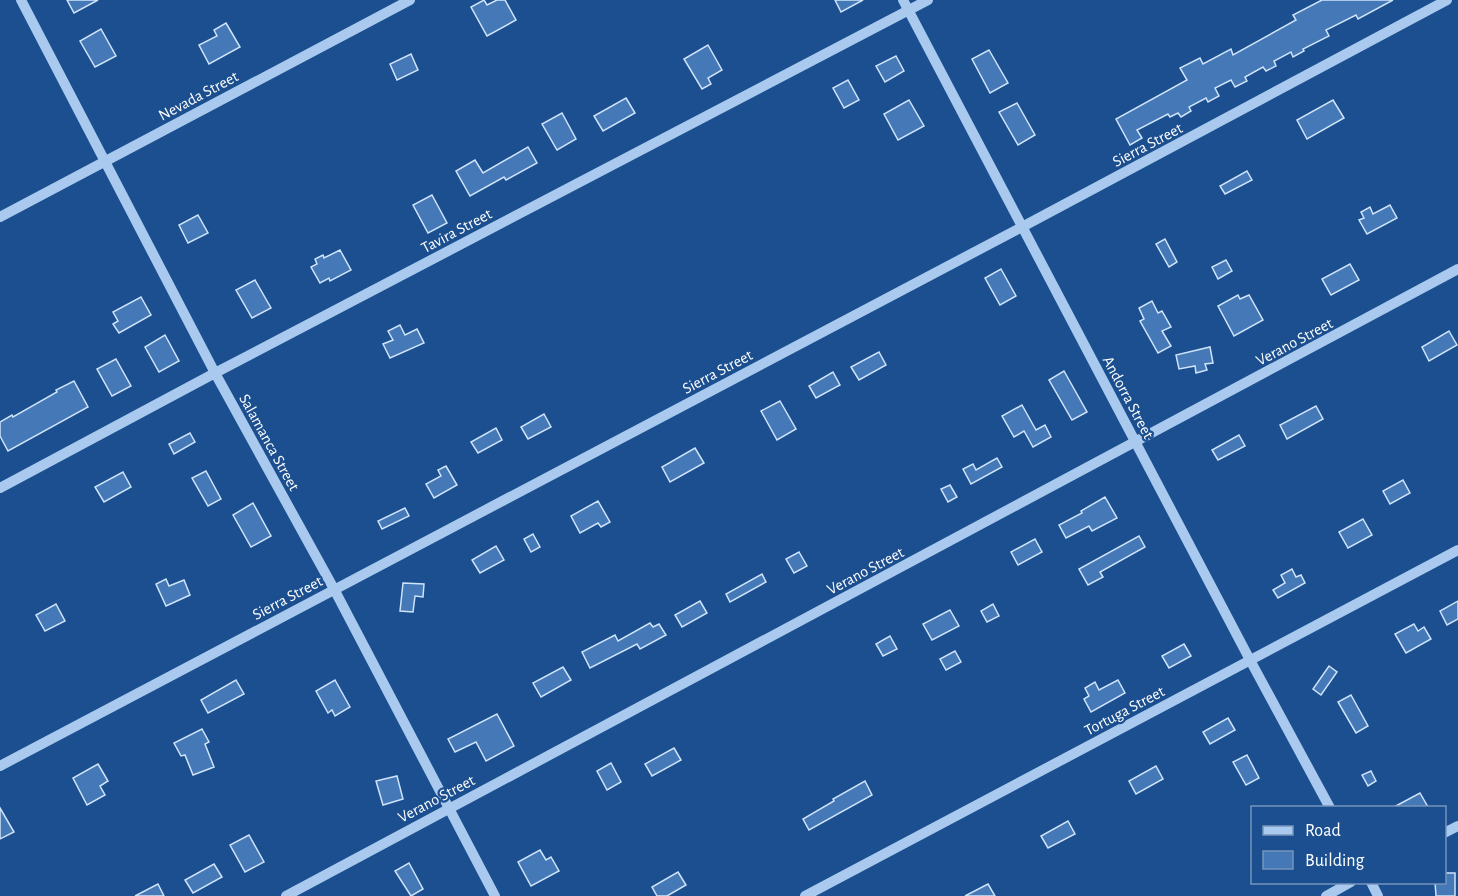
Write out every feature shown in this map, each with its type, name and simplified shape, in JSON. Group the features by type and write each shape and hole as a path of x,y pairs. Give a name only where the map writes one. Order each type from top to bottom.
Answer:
{"street":[{"name":"Salamanca Street","path":"21,0 215,373 334,589 495,896"},
{"name":"Nevada Street","path":"0,217 410,0"},
{"name":"Tavira Street","path":"0,488 906,5 928,0"},
{"name":"Sierra Street","path":"0,766 1447,0"},
{"name":"Andorra Street","path":"906,5 1250,660 1329,806"},
{"name":"Verano Street","path":"286,896 1458,269"},
{"name":"Tortuga Street","path":"805,896 1458,550"},
{"path":"1326,896 1347,884"}],"building":[{"path":"67,0 98,0 74,13"},
{"path":"484,0 487,5 497,0 505,0 516,20 487,36 471,7"},
{"path":"835,0 863,0 841,12"},
{"path":"1322,0 1393,0 1358,19 1356,15 1326,30 1329,36 1303,49 1304,51 1293,57 1291,52 1274,61 1276,66 1266,71 1263,67 1245,77 1247,81 1235,87 1231,80 1215,88 1219,96 1208,102 1206,98 1189,107 1191,111 1181,117 1178,113 1170,117 1168,114 1137,130 1142,138 1130,145 1116,119 1187,80 1180,68 1200,58 1203,64 1231,49 1233,55 1296,20 1293,15"},
{"path":"226,23 240,47 209,64 199,45 217,36 214,30"},
{"path":"101,29 116,56 95,67 80,41"},
{"path":"708,45 722,70 708,78 711,84 702,89 684,59"},
{"path":"989,50 1008,83 990,93 972,59"},
{"path":"411,54 418,70 397,80 390,64"},
{"path":"896,56 904,71 885,82 876,66"},
{"path":"848,80 859,100 844,108 833,88"},
{"path":"626,98 635,113 603,131 594,116"},
{"path":"909,100 924,126 898,140 884,114"},
{"path":"1333,100 1344,118 1307,139 1297,120"},
{"path":"1017,103 1035,135 1018,145 999,112"},
{"path":"562,113 576,139 557,150 542,124"},
{"path":"528,147 537,163 506,180 504,177 470,196 456,171 475,160 483,173"},
{"path":"1247,171 1252,180 1225,194 1220,186"},
{"path":"432,195 447,223 428,233 413,205"},
{"path":"1390,205 1397,218 1367,234 1359,220 1364,218 1361,212 1370,207 1373,214"},
{"path":"198,215 208,233 188,243 179,225"},
{"path":"1165,239 1177,262 1169,267 1156,244"},
{"path":"340,250 351,270 330,281 329,278 320,283 311,267 317,264 315,259 323,255 324,258"},
{"path":"1226,260 1232,271 1218,279 1212,267"},
{"path":"1350,264 1359,280 1331,295 1322,279"},
{"path":"1001,269 1016,296 1000,305 985,278"},
{"path":"255,280 271,308 252,318 236,290"},
{"path":"1238,295 1240,299 1249,295 1263,320 1234,336 1218,306"},
{"path":"141,297 151,315 119,333 113,324 118,321 113,312"},
{"path":"1152,301 1158,313 1162,311 1171,327 1162,331 1171,346 1158,353 1140,321 1144,319 1139,308"},
{"path":"400,325 405,335 417,329 424,343 390,358 383,344 393,340 388,331"},
{"path":"1449,331 1457,345 1429,361 1422,347"},
{"path":"165,335 179,361 159,372 145,347"},
{"path":"1210,347 1213,363 1205,364 1207,370 1196,373 1195,366 1179,369 1176,355"},
{"path":"879,352 886,365 859,380 851,367"},
{"path":"116,359 131,386 112,396 97,369"},
{"path":"1064,371 1087,412 1072,420 1049,380"},
{"path":"833,372 840,385 816,398 809,386"},
{"path":"74,381 88,407 8,451 0,436 0,422 12,415 13,417"},
{"path":"780,401 796,429 777,440 761,411"},
{"path":"1022,405 1036,430 1045,425 1051,437 1033,447 1024,431 1014,437 1002,416"},
{"path":"1316,406 1323,419 1287,439 1280,425"},
{"path":"544,414 551,427 528,439 521,427"},
{"path":"496,428 502,440 478,453 471,442"},
{"path":"190,433 195,442 174,454 169,444"},
{"path":"1239,435 1245,446 1218,460 1212,450"},
{"path":"695,448 704,463 670,482 662,467"},
{"path":"997,458 1002,467 971,484 963,469 973,464 976,470"},
{"path":"446,466 457,485 434,498 426,484 441,476 438,470"},
{"path":"206,471 221,499 208,506 192,478"},
{"path":"123,472 131,487 104,502 95,487"},
{"path":"1403,480 1410,493 1390,504 1383,491"},
{"path":"950,485 957,497 948,502 941,489"},
{"path":"1105,497 1117,518 1092,531 1089,526 1066,538 1059,525"},
{"path":"598,501 610,522 601,527 598,523 580,533 571,516"},
{"path":"253,503 271,536 251,547 233,515"},
{"path":"405,508 409,516 382,529 378,521"},
{"path":"1363,519 1372,535 1348,548 1339,532"},
{"path":"533,534 540,547 531,552 524,539"},
{"path":"1139,536 1145,547 1100,572 1103,577 1088,585 1079,569"},
{"path":"1035,539 1042,552 1018,565 1011,552"},
{"path":"496,546 504,560 480,573 472,560"},
{"path":"799,552 807,566 794,573 786,559"},
{"path":"1292,569 1296,577 1301,575 1305,583 1278,598 1273,590 1285,583 1281,575"},
{"path":"762,574 766,582 730,602 726,594"},
{"path":"166,579 169,586 184,580 190,595 166,606 156,584"},
{"path":"403,583 424,584 423,597 415,596 413,612 400,611"},
{"path":"700,601 707,613 682,627 675,615"},
{"path":"1458,601 1458,619 1447,625 1440,611"},
{"path":"56,604 65,621 45,631 36,615"},
{"path":"993,604 999,616 987,622 981,611"},
{"path":"950,610 959,626 932,640 923,624"},
{"path":"650,623 653,627 659,624 666,635 640,649 637,644 590,668 582,652 615,635 618,641"},
{"path":"1414,624 1418,631 1424,627 1431,639 1406,653 1395,634"},
{"path":"890,636 897,649 883,656 876,644"},
{"path":"1184,644 1191,656 1169,668 1162,656"},
{"path":"955,651 961,662 946,670 940,659"},
{"path":"1329,666 1337,672 1321,695 1313,689"},
{"path":"563,667 571,680 541,697 533,683"},
{"path":"236,680 244,694 208,713 201,700"},
{"path":"335,680 350,707 335,716 332,710 328,713 316,691"},
{"path":"1118,680 1125,693 1091,712 1084,699 1089,696 1085,688 1095,682 1099,690"},
{"path":"1351,695 1368,726 1356,733 1338,702"},
{"path":"497,714 514,746 486,761 476,742 455,752 448,739"},
{"path":"1228,718 1235,730 1210,744 1203,732"},
{"path":"202,729 209,742 205,744 214,767 193,775 185,755 181,756 174,743"},
{"path":"674,748 681,760 652,776 645,764"},
{"path":"1247,755 1259,778 1246,785 1233,762"},
{"path":"611,763 621,782 607,790 597,771"},
{"path":"98,764 108,781 100,786 105,795 87,805 73,778"},
{"path":"1156,766 1163,779 1136,794 1129,781"},
{"path":"1371,771 1376,781 1368,786 1362,775"},
{"path":"397,776 403,799 383,805 376,781"},
{"path":"865,781 872,795 809,830 803,819"},
{"path":"1420,793 1427,806 1396,806"},
{"path":"0,808 14,832 0,839"},
{"path":"1068,821 1075,834 1048,848 1041,836"},
{"path":"249,835 264,862 245,872 230,845"},
{"path":"540,850 546,860 551,857 559,871 531,886 518,862"},
{"path":"409,863 423,889 411,896 395,871"},
{"path":"214,864 222,877 193,893 185,880"},
{"path":"678,872 686,885 667,896 657,896 652,887"},
{"path":"1446,873 1455,873 1455,896 1436,896 1435,884 1446,884"},
{"path":"158,884 164,896 135,896"},
{"path":"988,884 995,896 965,896"}]}
